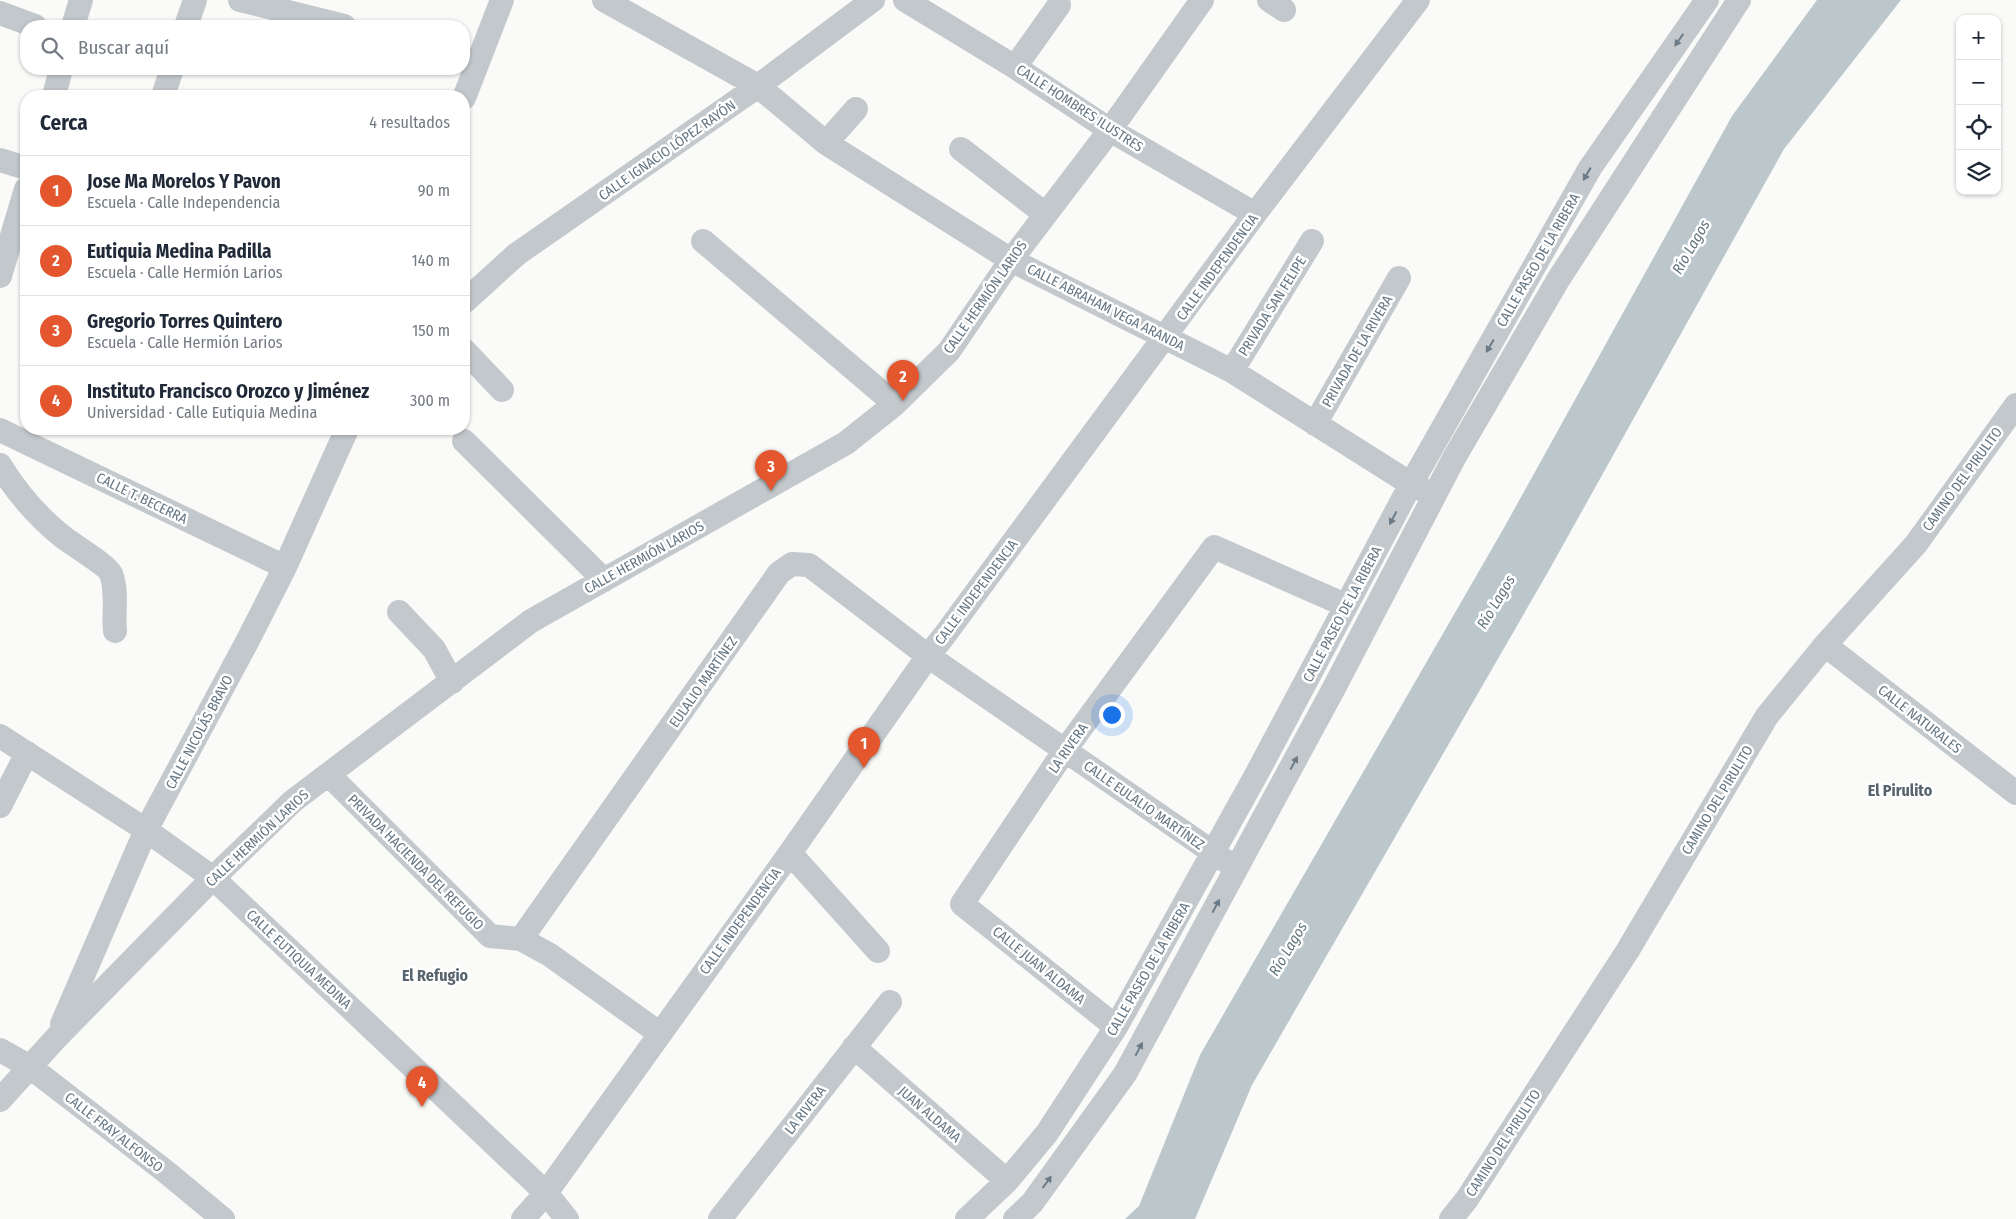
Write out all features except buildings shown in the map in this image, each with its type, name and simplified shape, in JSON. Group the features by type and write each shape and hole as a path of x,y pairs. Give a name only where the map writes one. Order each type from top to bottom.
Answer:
{"street":[{"path":"75,20 81,0"},
{"path":"188,20 195,0"},
{"path":"240,0 320,20"},
{"path":"471,58 502,0"},
{"name":"CALLE ABRAHAM VEGA ARANDA","path":"604,0 758,86 826,143 1012,260 1166,336 1232,371 1411,484 1434,496"},
{"name":"CALLE IGNACIO LÓPEZ RAYÓN","path":"470,297 517,254 758,86 873,0"},
{"name":"CALLE HOMBRES ILUSTRES","path":"905,0 1015,67 1110,130 1255,214"},
{"name":"CALLE HERMIÓN LARIOS","path":"11,1084 213,878 293,801 531,621 846,443 895,404 949,351 1045,214 1110,130 1202,0"},
{"name":"CALLE INDEPENDENCIA","path":"523,1219 546,1193 659,1032 790,853 928,656 1255,214 1418,0"},
{"name":"CALLE PASEO DE LA RIBERA","path":"967,1219 1007,1181 1047,1133 1116,1027 1256,775 1411,484 1590,168 1707,0"},
{"name":"CALLE PASEO DE LA RIBERA","path":"1015,1219 1032,1203 1125,1074 1334,688 1454,458 1558,280 1740,0"},
{"path":"1015,67 1059,5"},
{"path":"0,13 20,20"},
{"path":"56,90 59,75"},
{"path":"165,90 170,75"},
{"path":"465,90 468,75"},
{"path":"826,143 856,109"},
{"path":"961,149 1045,214"},
{"path":"0,160 20,166"},
{"path":"0,276 6,233 20,202"},
{"path":"703,241 895,404"},
{"name":"PRIVADA SAN FELIPE","path":"1232,371 1312,241"},
{"name":"PRIVADA DE LA RIVERA","path":"1315,424 1399,278"},
{"path":"470,356 502,390"},
{"name":"CAMINO DEL PIRULITO","path":"1451,1219 1467,1199 1628,950 1767,716 1825,645 1916,544 2016,405"},
{"name":"CALLE T. BECERRA","path":"0,430 285,567"},
{"name":"CALLE NICOLÁS BRAVO","path":"56,1037 146,830 285,567 346,435"},
{"path":"464,441 604,580"},
{"path":"0,465 14,488 61,536 110,572 115,590 113,614 115,631"},
{"name":"LA RIVERA","path":"962,904 1065,750 1214,547 1345,605"},
{"name":"EULALIO MARTÍNEZ","path":"521,940 780,573 792,564 809,565 928,656"},
{"path":"399,612 434,649 452,682"},
{"name":"CALLE NATURALES","path":"1825,645 2016,794"},
{"name":"CALLE EULALIO MARTÍNEZ","path":"928,656 1212,853 1237,868"},
{"name":"CALLE EUTIQUIA MEDINA","path":"0,736 146,830 213,878 546,1193 567,1219"},
{"path":"0,806 27,753"},
{"name":"PRIVADA HACIENDA DEL REFUGIO","path":"330,774 490,936 521,940 550,955 659,1032"},
{"path":"790,853 878,951"},
{"name":"CALLE JUAN ALDAMA","path":"962,904 1116,1027"},
{"name":"LA RIVERA","path":"720,1219 890,1002"},
{"name":"JUAN ALDAMA","path":"854,1047 1007,1181"},
{"name":"CALLE FRAY ALFONSO","path":"0,1050 11,1084 165,1171 223,1219"}],"water":[{"name":"Río Lagos","path":"1817,0 1901,0 1784,149 1548,572 1252,1085 1195,1219 1125,1219 1139,1206 1200,1055 1505,526 1732,116"}],"place":[{"name":"Eutiquia Medina Padilla","path":"903,401"},
{"name":"Gregorio Torres Quintero","path":"771,491"},
{"name":"Jose Ma Morelos Y Pavon","path":"864,768"},
{"name":"Instituto Francisco Orozco y Jiménez","path":"422,1107"}],"district":[{"name":"El Pirulito","path":"1900,790"},
{"name":"El Refugio","path":"435,975"}]}
